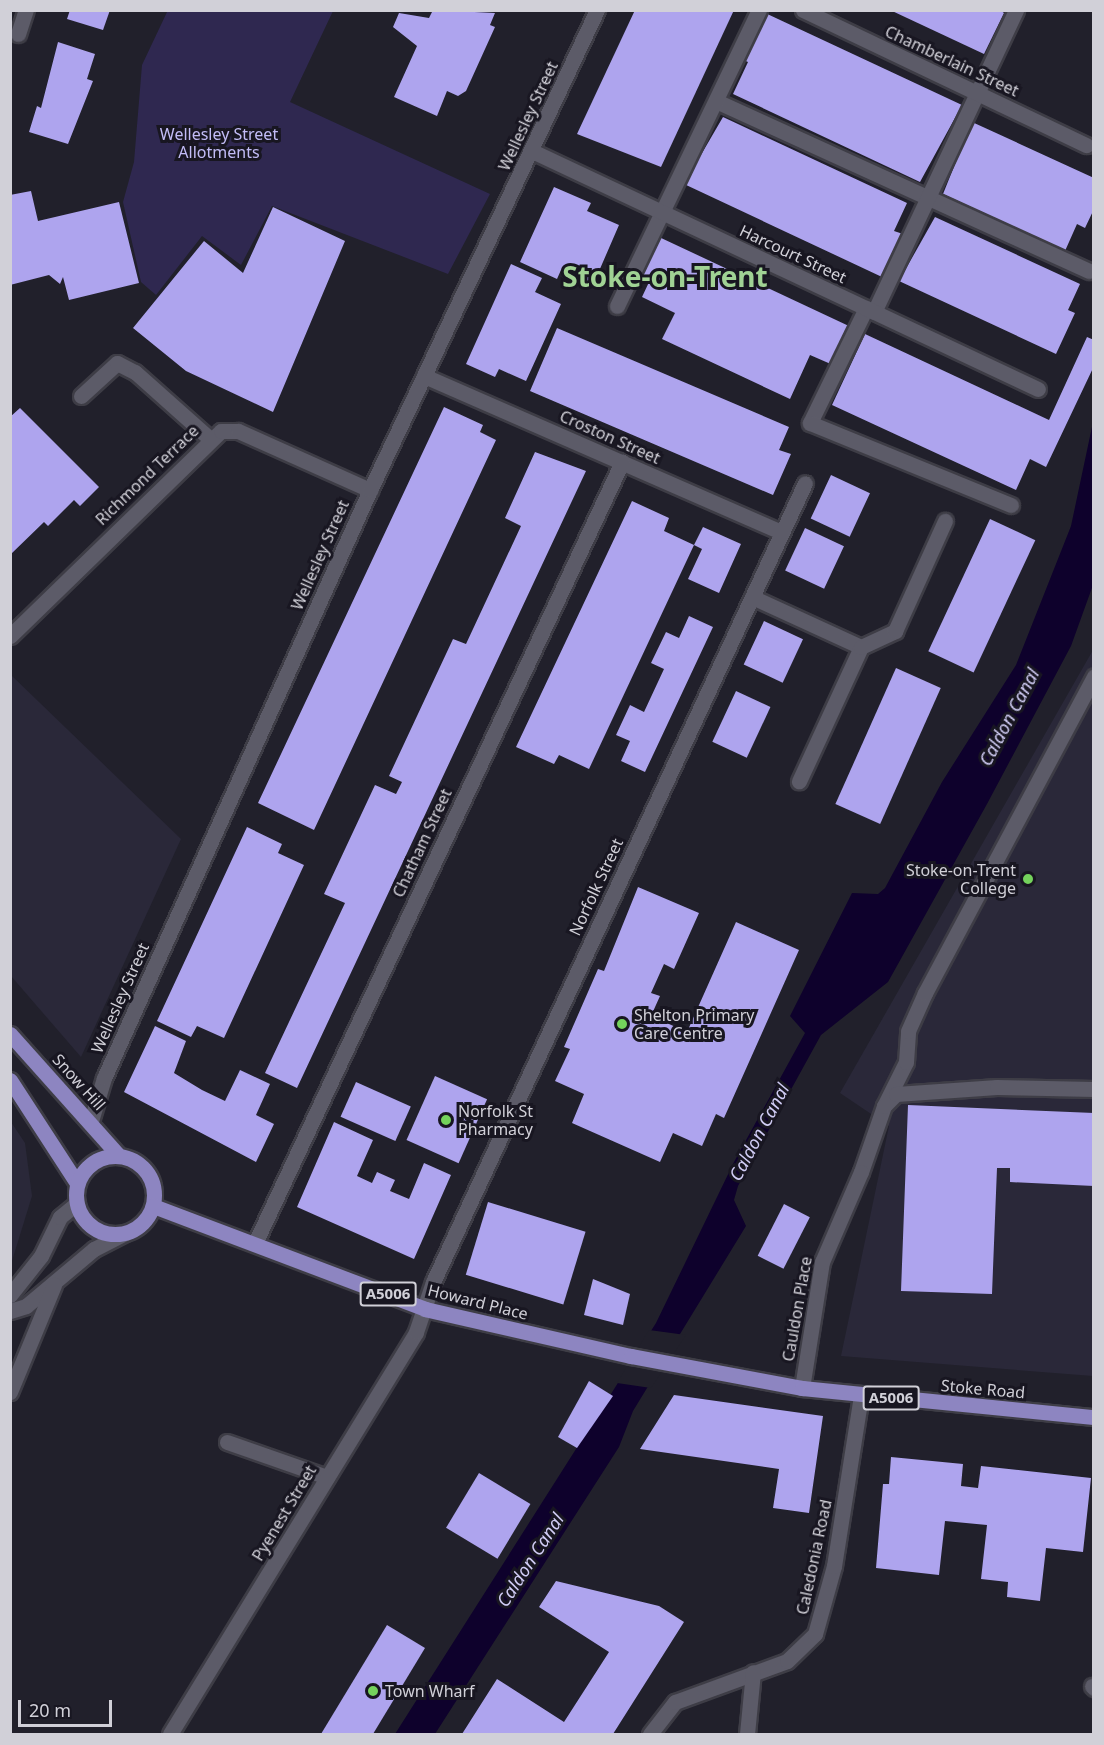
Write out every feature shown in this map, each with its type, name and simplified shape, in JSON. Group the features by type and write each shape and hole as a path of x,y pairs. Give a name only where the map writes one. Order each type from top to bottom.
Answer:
{"main road":[{"name":"Snow Hill","path":"10,1035 91,1121 118,1155"},
{"path":"10,1080 77,1183 77,1203 94,1229 126,1233 147,1218 153,1206 150,1176 141,1165 118,1155 96,1160 77,1183"},
{"name":"Howard Place","path":"153,1206 256,1241 425,1309 631,1356 691,1366"},
{"name":"Stoke Road","path":"691,1366 802,1388 1094,1417"}],"street":[{"path":"18,34 26,10"},
{"name":"Wellesley Street","path":"91,1121 104,1078 370,490 597,10"},
{"path":"617,306 759,10"},
{"name":"Chamberlain Street","path":"803,10 1086,145"},
{"path":"1011,505 810,423 927,197 1016,10"},
{"path":"716,101 1089,271"},
{"name":"Harcourt Street","path":"532,151 1038,389"},
{"path":"81,396 117,363 135,372 209,438"},
{"name":"Croston Street","path":"424,376 782,532"},
{"name":"Richmond Terrace","path":"10,636 209,438 238,431 370,490"},
{"name":"Chatham Street","path":"256,1241 622,462"},
{"name":"Norfolk Street","path":"425,1309 805,483"},
{"path":"799,781 861,647 895,632 945,521"},
{"path":"752,597 861,647"},
{"name":"Cauldon Place","path":"802,1388 822,1262 861,1172 884,1106 906,1062 908,1031 925,993 1094,676"},
{"path":"884,1106 896,1094 914,1090 1094,1089"},
{"path":"10,1295 41,1256 60,1217 77,1203"},
{"path":"10,1311 54,1285 94,1249 126,1233"},
{"path":"10,1392 54,1285"},
{"name":"Pyenest Street","path":"171,1734 425,1309"},
{"name":"Caledonia Road","path":"650,1734 675,1702 787,1661 815,1634 834,1566 861,1395"},
{"path":"227,1442 327,1476"},
{"path":"747,1734 753,1672"}],"shaded area":[{"name":"Stoke-on-Trent College","path":"1093,650 1093,1376 841,1356 889,1126 840,1093"},
{"path":"11,675 181,839 81,1057 11,976"},
{"path":"11,1122 25,1143 32,1196 11,1264"}],"green space":[{"name":"Wellesley Street Allotments","path":"168,10 333,11 290,102 490,194 448,274 272,206 241,265 202,236 156,295 141,282 123,202 134,162 142,65"}],"water":[{"name":"Caldon Canal","path":"1093,422 1093,585 1071,646 987,804 888,982 821,1035 738,1186 734,1200 746,1226 633,1411 619,1447 435,1734 395,1734 656,1323 734,1162 805,1033 790,1016 852,893 878,894 885,888 942,782 1016,665 1071,526"}],"pier":[{"path":"649,1330 686,1335 651,1388 617,1383"}],"building":[{"path":"70,10 110,10 103,30 67,19"},
{"path":"433,10 495,13 490,25 495,27 466,91 458,96 447,91 437,116 394,97 417,46 393,27 399,13 429,18"},
{"path":"635,10 734,10 661,167 577,134"},
{"path":"890,10 1000,10 1004,13 984,54"},
{"path":"763,12 962,105 920,182 733,94 748,62 741,59"},
{"path":"58,42 95,54 87,79 93,81 68,144 29,132 37,106 41,108"},
{"path":"723,117 907,203 894,231 903,234 882,277 684,184"},
{"path":"972,122 1094,178 1094,209 1085,228 1077,224 1065,251 943,194"},
{"path":"554,187 591,203 587,211 619,225 593,285 561,270 557,279 520,262"},
{"path":"31,191 38,221 119,202 139,283 69,300 63,277 60,284 49,275 10,285 10,195"},
{"path":"273,207 345,241 273,412 186,371 133,328 204,241 243,273"},
{"path":"935,217 1080,284 1068,310 1075,313 1056,354 899,281"},
{"path":"659,237 851,327 833,365 810,355 790,399 662,339 675,313 642,297 650,280 641,276"},
{"path":"511,264 542,278 535,292 561,304 526,381 499,369 495,377 466,364"},
{"path":"557,328 789,427 779,450 791,454 773,495 530,391"},
{"path":"865,334 1049,420 1087,337 1094,340 1094,366 1046,467 1030,459 1016,490 832,405"},
{"path":"444,407 483,425 480,432 496,440 314,830 258,803"},
{"path":"20,408 99,487 80,506 74,500 48,526 44,522 10,555 10,417"},
{"path":"535,452 586,471 297,1088 265,1073 345,903 324,894 375,785 396,794 402,782 389,776 453,639 466,644 521,526 505,518"},
{"path":"831,475 870,493 850,537 811,519"},
{"path":"632,501 669,518 664,531 694,545 589,769 559,755 554,764 516,747"},
{"path":"990,519 1035,540 974,672 928,651"},
{"path":"703,527 741,544 719,593 688,579 702,549 694,545"},
{"path":"805,528 844,546 824,589 785,571"},
{"path":"689,616 713,627 645,772 621,761 630,741 616,735 630,705 644,712 664,669 651,663 666,632 679,638"},
{"path":"764,621 803,639 783,683 744,665"},
{"path":"896,668 941,688 880,824 835,804"},
{"path":"736,691 770,707 747,758 712,742"},
{"path":"247,827 282,844 278,853 304,865 224,1038 197,1026 191,1037 157,1021"},
{"name":"Shelton Primary Care Centre","path":"638,887 699,913 674,969 664,964 651,993 660,996 651,1016 687,1032 736,922 799,950 724,1118 716,1114 702,1146 673,1133 660,1162 572,1123 584,1094 555,1081 570,1049 564,1047 598,969 604,971"},
{"path":"155,1026 186,1041 174,1073 202,1090 225,1101 240,1070 270,1084 256,1115 274,1124 256,1162 124,1092"},
{"name":"Norfolk St Pharmacy","path":"435,1076 487,1099 459,1163 407,1140"},
{"path":"356,1082 411,1106 395,1141 341,1117"},
{"path":"908,1105 1094,1113 1094,1186 1010,1182 1010,1168 997,1168 992,1294 901,1291"},
{"path":"334,1122 373,1140 357,1176 372,1183 377,1172 395,1180 390,1191 409,1199 424,1163 451,1175 414,1259 297,1207"},
{"path":"488,1202 586,1232 563,1305 466,1275"},
{"path":"784,1204 810,1217 784,1269 758,1256"},
{"path":"593,1279 630,1294 623,1325 584,1315"},
{"path":"589,1381 613,1396 577,1448 558,1437"},
{"path":"674,1395 823,1416 809,1513 773,1508 779,1469 640,1449"},
{"path":"891,1457 963,1464 961,1486 978,1488 981,1466 1091,1478 1083,1552 1046,1548 1040,1601 1007,1597 1008,1582 981,1579 987,1525 945,1521 939,1575 876,1568 883,1484 889,1484"},
{"path":"479,1473 530,1504 497,1559 446,1528"},
{"path":"556,1581 659,1606 684,1622 613,1734 462,1734 497,1679 564,1722 609,1652 539,1607"},
{"name":"Town Wharf","path":"387,1625 425,1648 373,1734 321,1734"}],"place":[{"name":"Stoke-on-Trent College","path":"1028,879"},
{"name":"Shelton Primary Care Centre","path":"622,1024"},
{"name":"Norfolk St Pharmacy","path":"446,1120"},
{"name":"Town Wharf","path":"373,1691"}],"district":[{"name":"Stoke-on-Trent","path":"665,276"}]}
